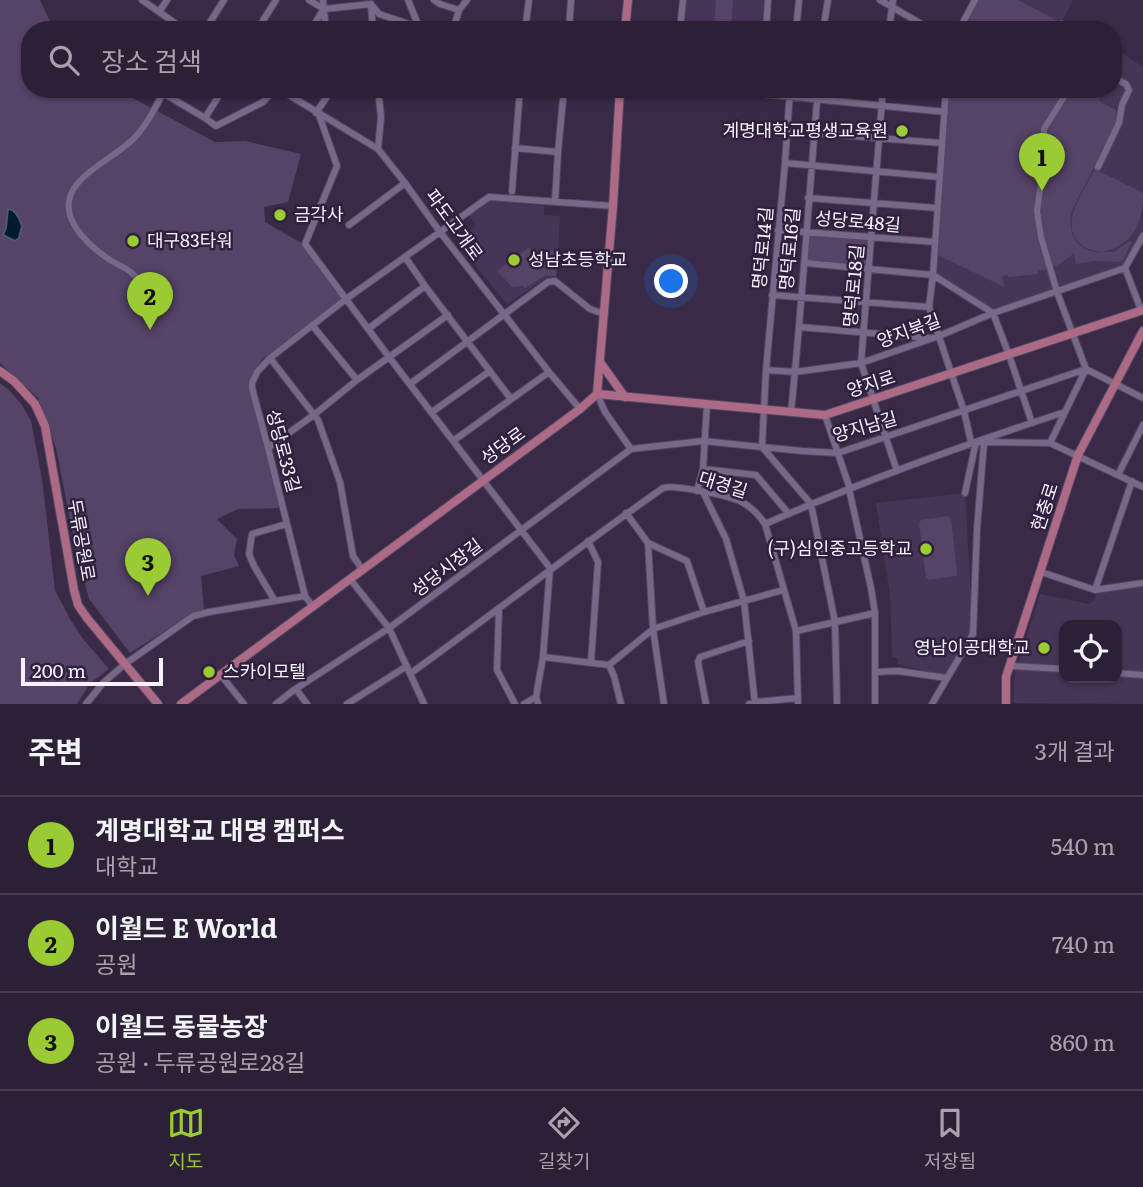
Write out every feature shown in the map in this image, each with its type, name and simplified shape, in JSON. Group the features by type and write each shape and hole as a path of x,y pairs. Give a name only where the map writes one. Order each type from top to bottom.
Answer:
{"main road":[{"path":"626,21 628,0"},
{"path":"597,394 619,98"},
{"name":"양지로","path":"597,394 825,415 1142,310"},
{"name":"현충로","path":"1006,704 1006,677 1078,456 1143,332"},
{"path":"600,362 625,397"},
{"name":"두류공원로","path":"0,371 14,381 35,404 45,426 78,605 158,704"},
{"name":"성당로","path":"181,704 597,394"}],"street":[{"path":"142,0 172,21"},
{"path":"159,12 167,0"},
{"path":"211,21 224,0"},
{"path":"263,21 276,0"},
{"path":"309,0 324,9 370,2"},
{"path":"323,0 325,21"},
{"path":"408,0 417,21"},
{"path":"434,0 457,10"},
{"path":"455,0 455,21"},
{"path":"457,10 467,0"},
{"path":"526,21 529,0"},
{"path":"570,21 571,0"},
{"path":"681,21 682,0"},
{"path":"767,21 768,0"},
{"path":"797,21 799,0"},
{"path":"824,21 828,0"},
{"path":"880,0 892,3 919,21"},
{"path":"964,21 975,0"},
{"path":"370,2 379,14 401,21"},
{"path":"370,2 372,21"},
{"path":"890,21 892,3"},
{"path":"317,21 324,9"},
{"path":"1098,167 1119,123 1122,105 1129,90 1122,82"},
{"path":"152,318 145,292 138,280 100,251 76,228 68,206 75,186 137,136 160,98"},
{"path":"175,98 216,126 267,98"},
{"path":"205,118 217,98"},
{"name":"파도고개로","path":"292,98 378,149 504,315 580,409"},
{"path":"327,98 318,114 337,166 305,244 550,568 537,701 524,704"},
{"path":"378,149 381,117 379,98"},
{"path":"506,198 512,191 519,98"},
{"path":"555,202 563,98"},
{"name":"명덕로14길","path":"762,447 790,98"},
{"path":"809,98 945,112"},
{"name":"명덕로18길","path":"882,98 861,363 897,471"},
{"path":"932,704 973,634 976,529 977,442 935,337 929,307 946,98"},
{"path":"1063,98 1044,129 1043,168 1037,203 1041,237 1057,292 1086,369 1143,398"},
{"name":"명덕로16길","path":"790,412 817,100"},
{"path":"814,133 941,143"},
{"path":"515,148 558,152"},
{"path":"785,163 939,177"},
{"path":"349,225 405,183"},
{"path":"512,191 518,199"},
{"name":"성당로33길","path":"313,607 305,596 252,383 257,372 270,358 346,299 489,197 506,198"},
{"path":"506,198 613,206"},
{"path":"808,198 937,208"},
{"name":"성당로48길","path":"778,230 935,243"},
{"path":"1142,310 1125,268 1143,236"},
{"path":"405,257 511,399"},
{"path":"805,263 933,275 993,313 1032,423"},
{"name":"양지북길","path":"766,370 795,372 861,363 993,313 1125,268"},
{"path":"410,384 541,286 552,281 590,309 604,314"},
{"path":"368,328 425,286"},
{"path":"772,295 929,307"},
{"path":"268,448 448,315"},
{"path":"312,325 357,380"},
{"path":"799,327 935,337"},
{"path":"270,358 314,414 340,482 353,556 362,569"},
{"path":"1050,443 1086,369"},
{"name":"양지남길","path":"631,449 704,441 838,453 1086,369"},
{"path":"432,412 490,371"},
{"path":"453,441 549,372"},
{"path":"597,394 605,412 631,449"},
{"path":"707,404 700,492 726,539 744,601 753,703 798,701 796,631 765,524 897,471 1065,412"},
{"path":"825,415 849,489 871,588 874,613 875,704"},
{"path":"1118,475 1143,425"},
{"path":"977,442 1050,443 1143,487"},
{"path":"965,492 977,442"},
{"path":"762,447 811,504 835,622 837,704"},
{"name":"성당시장길","path":"276,704 389,628 631,449"},
{"path":"703,469 756,475 789,514"},
{"path":"1095,590 1132,481"},
{"name":"대경길","path":"347,704 409,669 499,608 550,568 663,488 676,486 741,502 765,524"},
{"path":"626,513 648,543 687,561 704,612"},
{"path":"275,601 249,554 252,534 288,524"},
{"path":"589,541 598,562 591,662"},
{"path":"648,543 653,629 664,704"},
{"path":"1041,572 1095,590 1143,583"},
{"path":"350,579 389,628 424,704"},
{"path":"543,657 609,665 653,629 783,590"},
{"path":"86,704 103,683 125,664 193,616 305,596"},
{"path":"499,608 497,670 515,704"},
{"path":"796,631 874,613"},
{"path":"706,704 698,662 700,657 749,641"},
{"path":"609,665 621,704"},
{"path":"1010,666 1059,669"},
{"path":"875,671 898,671 947,678"},
{"path":"1122,673 1143,674"},
{"path":"220,674 244,704"},
{"path":"296,689 307,704"}],"shaded area":[{"path":"0,0 40,0 50,21 21,21 21,98 133,98 215,142 245,141 301,154 288,202 264,207 265,222 303,244 343,299 262,359 248,383 282,508 238,509 217,519 237,539 234,555 239,566 201,576 204,610 190,615 130,653 89,599 76,550 56,448 38,398 0,363"},
{"path":"685,0 764,0 762,21 684,21"},
{"path":"716,0 733,0 731,21 714,21"},
{"path":"975,0 1018,0 1058,21 964,21"},
{"path":"978,0 1073,0 1062,21"},
{"path":"1122,54 1143,67 1143,230 1122,267 996,309 935,273 946,98 1122,98"},
{"path":"945,98 1100,98 1099,101 1116,110 1117,123 1071,212 1070,221 1071,228 1073,235 1080,245 1086,249 1102,253 1086,248 1072,231 1074,210 1095,169 1143,193 1141,214 1134,231 1122,244 1102,252 1114,252 1132,241 1123,260 1076,264 1074,253 1058,265 1038,271 1038,274 1003,276 1004,287 934,253"},
{"name":"성남초등학교","path":"490,201 544,206 544,215 560,216 557,277 548,277 507,304 457,243 476,226 469,215"},
{"path":"806,232 872,238 869,268 805,263"},
{"path":"529,247 541,252 546,260 547,251 557,251 556,276 546,275 525,288 512,287 497,271"},
{"path":"0,383 22,405 31,421 42,479 55,590 83,639 109,669 90,683 77,704 0,704"},
{"name":"(구)심인중고등학교","path":"965,493 973,633 947,675 898,664 898,658 892,657 890,594 876,503"},
{"path":"948,516 951,519 956,576 929,580 926,578 919,524 921,520"},
{"name":"영남이공대학교","path":"1143,587 1143,704 1013,703 1015,674 1040,594 1089,604 1097,593"}],"water":[{"path":"8,209 15,213 22,226 19,238 15,241 3,235"}],"place":[{"name":"계명대학교평생교육원","path":"902,131"},
{"name":"계명대학교 대명 캠퍼스","path":"1042,191"},
{"name":"금각사","path":"280,215"},
{"name":"대구83타워","path":"133,241"},
{"name":"성남초등학교","path":"514,260"},
{"name":"이월드 E World","path":"150,330"},
{"name":"(구)심인중고등학교","path":"926,549"},
{"name":"이월드 동물농장","path":"148,596"},
{"name":"영남이공대학교","path":"1044,648"},
{"name":"스카이모텔","path":"209,672"}]}
